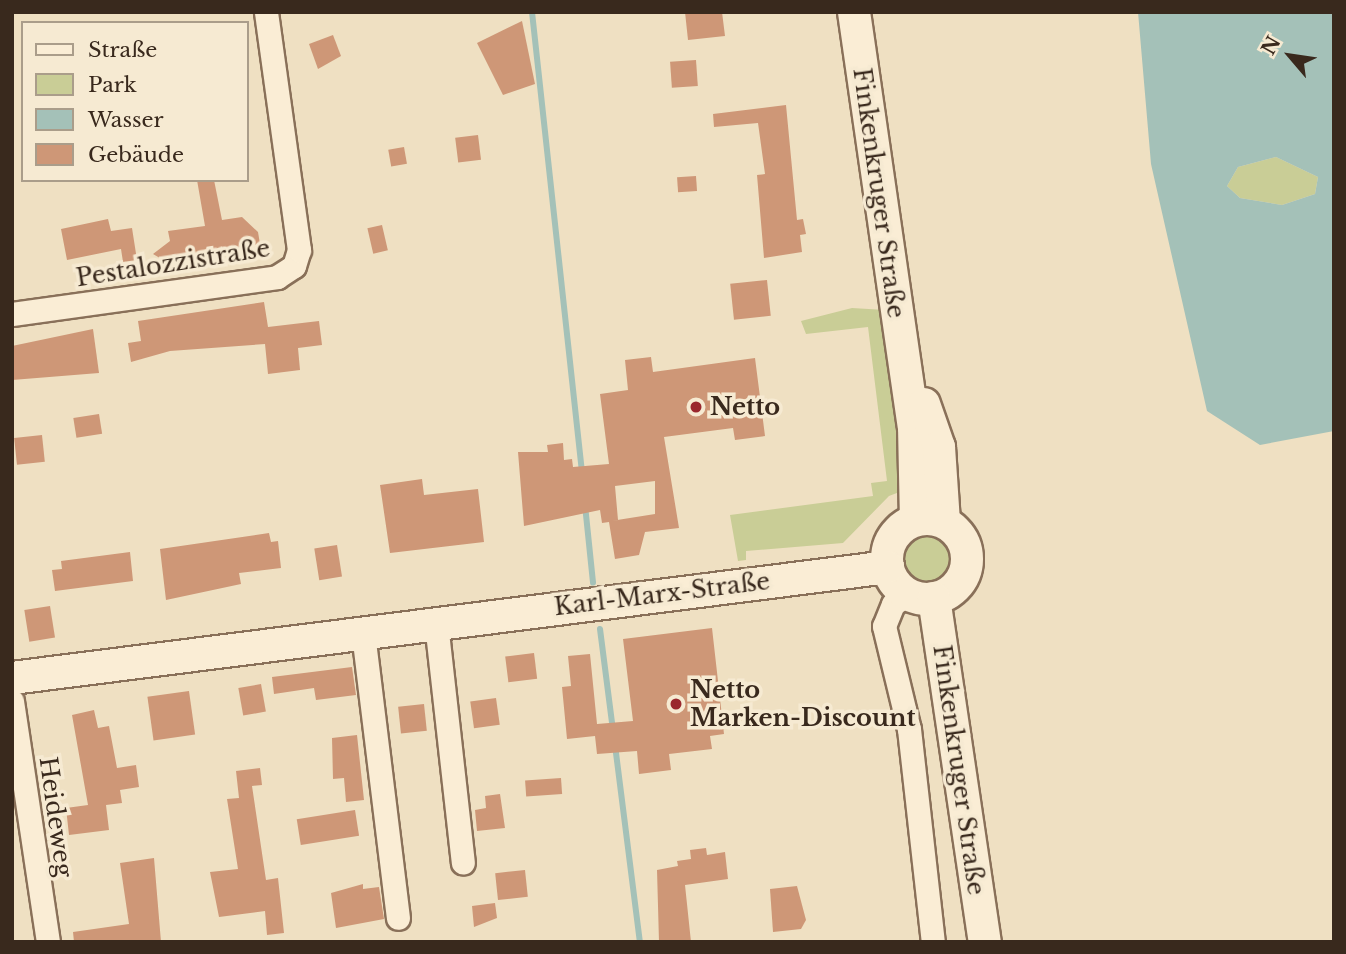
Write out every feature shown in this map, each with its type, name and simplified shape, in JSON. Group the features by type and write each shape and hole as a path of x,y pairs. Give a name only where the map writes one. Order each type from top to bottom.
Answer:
{"main road":[{"name":"Finkenkruger Straße","path":"854,12 905,373 934,425 930,521"},
{"path":"930,521 961,538 967,564 952,590 921,596 888,567 892,538 930,521"},
{"name":"Karl-Marx-Straße","path":"12,678 888,567"},
{"name":"Finkenkruger Straße","path":"921,596 985,942"}],"street":[{"name":"Pestalozzistraße","path":"12,314 277,277 294,266 298,240 266,12"},
{"path":"921,596 893,604 884,626 909,729 933,942"},
{"path":"436,623 463,862"},
{"path":"363,633 398,918"},
{"name":"Heideweg","path":"12,701 48,942"}],"green space":[{"path":"1276,157 1318,177 1315,194 1282,205 1240,198 1227,186 1238,167"},
{"path":"852,308 885,310 910,488 889,496 843,543 746,551 746,560 738,561 730,515 873,496 871,483 887,481 868,327 806,334 801,321"},
{"path":"926,530 943,535 951,543 956,560 951,577 943,585 926,590 909,585 901,577 896,560 901,543 909,535"}],"water":[{"path":"1138,12 1334,12 1334,431 1260,445 1207,411 1151,164","holes":["1276,157 1318,177 1315,194 1282,205 1240,198 1227,186 1238,167"]}],"building":[{"path":"685,12 722,12 725,36 688,40"},
{"path":"522,21 535,84 503,95 477,43"},
{"path":"333,35 341,56 318,69 309,44"},
{"path":"696,60 698,86 672,88 670,62"},
{"path":"786,105 797,220 803,219 806,234 800,235 802,252 764,258 757,175 765,174 758,123 714,127 713,114"},
{"path":"478,135 481,160 458,163 455,138"},
{"path":"404,147 407,164 391,167 388,150"},
{"path":"696,176 697,191 678,192 677,177"},
{"path":"197,182 214,182 222,220 242,217 258,232 260,244 165,261 153,254 170,241 168,231 205,226"},
{"path":"108,219 111,231 132,228 137,260 123,262 121,249 67,260 61,229"},
{"path":"382,225 388,250 373,254 367,228"},
{"path":"767,280 771,316 734,320 730,284"},
{"path":"264,302 268,327 319,321 322,345 298,348 300,370 268,374 265,344 170,351 131,362 128,343 141,341 138,321"},
{"path":"93,329 99,373 12,380 12,346"},
{"path":"651,357 653,372 755,358 765,436 735,440 733,428 664,437 679,528 645,532 639,555 615,559 609,522 602,523 600,510 524,526 518,452 548,452 547,445 563,443 564,460 572,459 573,467 609,464 600,394 628,390 625,360","holes":["655,481 655,514 618,520 615,486"]},
{"path":"99,414 102,434 76,438 73,418"},
{"path":"42,435 45,462 17,465 14,438"},
{"path":"422,479 424,495 478,489 484,542 390,553 380,485"},
{"path":"269,533 271,542 278,541 281,568 239,573 241,584 166,600 160,549"},
{"path":"337,545 342,577 319,580 314,549"},
{"path":"130,552 133,581 55,591 52,570 62,569 61,561"},
{"path":"50,606 55,638 29,642 24,610"},
{"name":"Netto Marken-Discount","path":"712,628 724,734 710,736 712,749 669,754 671,770 639,774 637,751 597,754 595,736 567,739 562,687 571,686 568,656 590,654 597,724 633,721 623,639"},
{"path":"534,653 537,679 508,682 505,657"},
{"path":"352,667 356,695 316,700 314,688 274,694 272,677"},
{"path":"261,684 266,712 243,716 238,688"},
{"path":"189,691 195,735 154,740 147,697"},
{"path":"496,698 500,725 474,728 470,702"},
{"path":"424,704 427,731 401,734 398,707"},
{"path":"94,710 98,728 109,726 117,768 136,765 139,787 120,790 122,803 106,805 109,830 69,835 66,808 88,805 72,715"},
{"path":"357,735 364,800 346,802 344,778 333,779 332,738"},
{"path":"260,768 262,785 252,786 266,880 278,878 284,933 267,935 265,911 219,917 210,872 238,869 227,799 239,798 236,771"},
{"path":"561,778 562,794 526,796 525,781"},
{"path":"500,794 505,828 477,831 475,810 486,808 485,796"},
{"path":"355,810 359,836 301,845 297,819"},
{"path":"706,848 707,855 725,852 728,879 685,885 691,942 659,942 657,870 678,866 677,861 691,859 690,850"},
{"path":"154,858 161,942 74,942 73,932 129,924 120,863"},
{"path":"525,870 528,897 498,900 495,873"},
{"path":"363,884 363,889 379,887 384,919 336,928 331,893"},
{"path":"797,886 806,920 801,929 773,932 770,889"},
{"path":"495,903 497,918 474,927 472,906"}],"waterway":[{"path":"532,12 582,473"},
{"path":"585,505 593,583"},
{"path":"600,629 613,731"},
{"path":"615,745 640,942"}],"place":[{"name":"Netto","path":"696,407"},
{"name":"Netto Marken-Discount","path":"676,704"}]}
